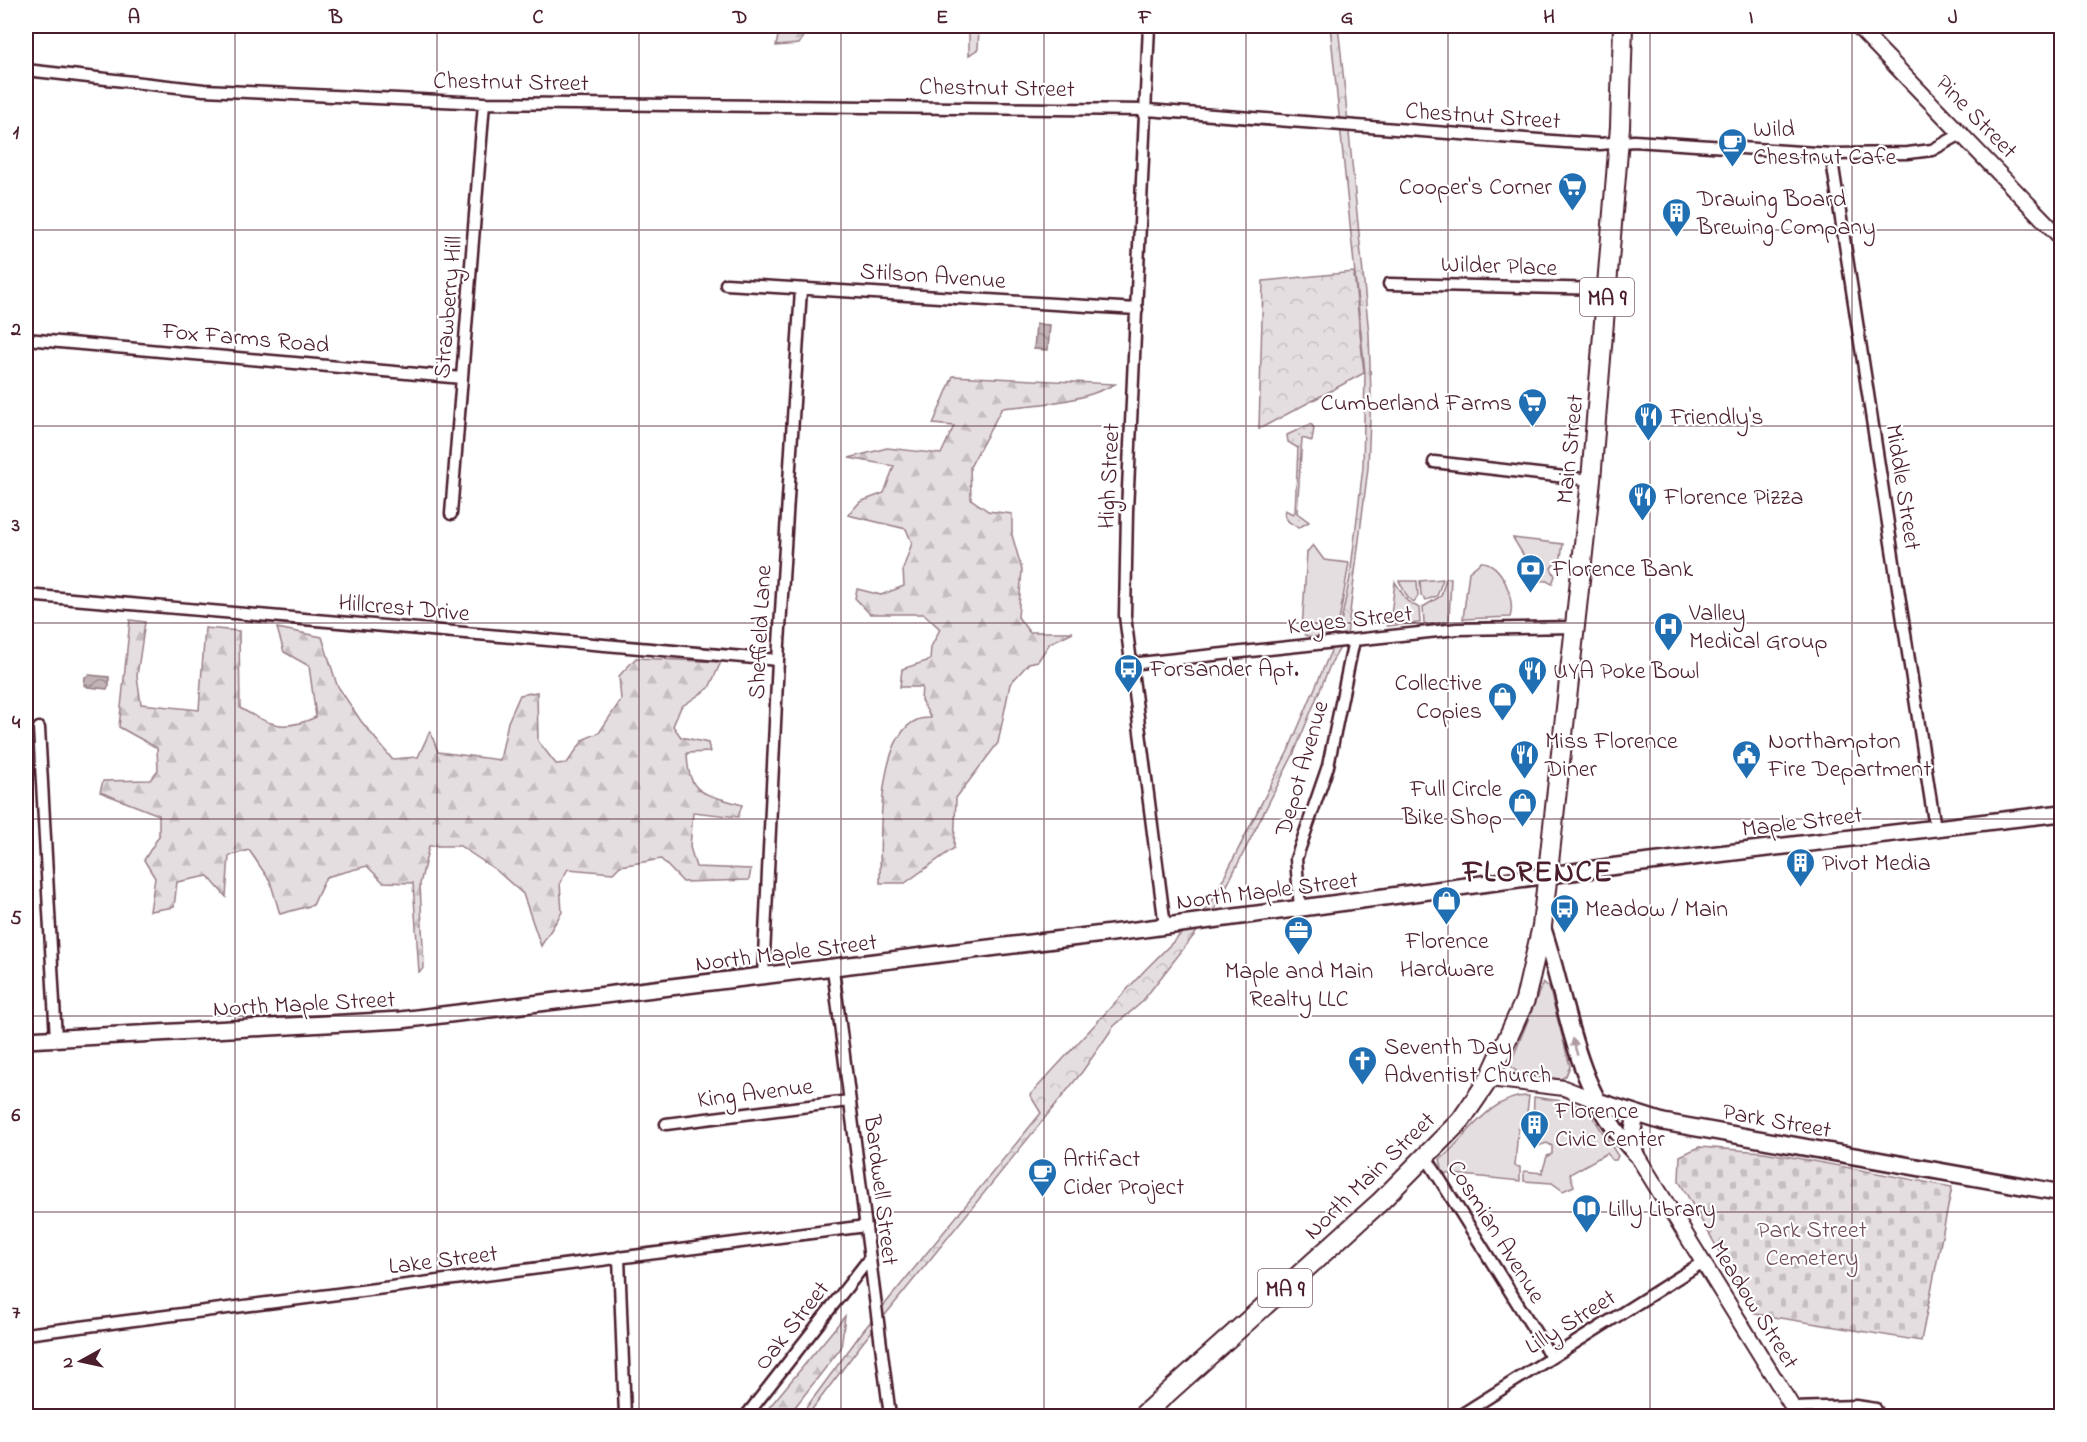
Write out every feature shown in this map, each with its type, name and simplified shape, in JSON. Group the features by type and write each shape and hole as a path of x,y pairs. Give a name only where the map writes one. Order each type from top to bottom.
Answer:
{"highway":[{"name":"Main Street","path":"1548,876 1591,480 1618,142 1623,26"},
{"name":"North Main Street","path":"1142,1416 1426,1157 1461,1120 1489,1079 1525,1000 1542,926 1548,876"}],"main road":[{"name":"Maple Street","path":"1548,876 2061,813"},
{"name":"North Maple Street","path":"26,1040 401,1020 833,969 1548,876"},
{"path":"1542,926 1554,962 1578,1060 1598,1101 1624,1142 1636,1154"},
{"name":"Park Street","path":"1598,1101 1663,1122 2061,1192"},
{"path":"1636,1115 1633,1130 1636,1154"}],"street":[{"name":"High Street","path":"1149,26 1125,574 1130,664 1165,926"},
{"name":"Pine Street","path":"1857,26 1963,133 2061,239"},
{"name":"Chestnut Street","path":"26,70 204,90 484,103 1147,110 1565,142 1600,144 1618,142 1831,154 1924,152 1963,133"},
{"name":"Strawberry Hill","path":"451,514 484,103"},
{"name":"Middle Street","path":"1831,154 1935,828"},
{"name":"Stilson Avenue","path":"726,284 1137,309"},
{"name":"Wilder Place","path":"1389,284 1607,289"},
{"name":"Sheffield Lane","path":"763,977 778,660 801,289"},
{"name":"Fox Farms Road","path":"26,339 462,378"},
{"path":"1434,462 1591,480"},
{"name":"Hillcrest Drive","path":"26,595 778,660"},
{"name":"Keyes Street","path":"1130,664 1476,627 1574,627"},
{"name":"Depot Avenue","path":"1300,908 1296,859 1328,766 1354,640"},
{"path":"39,728 56,1039"},
{"name":"Bardwell Street","path":"833,969 890,1416"},
{"name":"Park Street","path":"1489,1079 1564,1088 1598,1101"},
{"name":"King Avenue","path":"666,1124 849,1101"},
{"name":"Meadow Street","path":"1636,1154 1796,1412"},
{"name":"Cosmian Avenue","path":"1426,1157 1551,1357"},
{"name":"Lake Street","path":"26,1334 866,1226"},
{"path":"619,1257 625,1416"},
{"name":"Oak Street","path":"746,1416 869,1259"},
{"name":"Lilly Street","path":"1459,1416 1703,1262"},
{"path":"1796,1412 1856,1406 1876,1409"}],"green space":[{"path":"780,26 810,26 799,44 776,46"},
{"path":"969,26 979,26 978,49 969,55"},
{"path":"1330,26 1338,26 1369,334 1371,394 1368,468 1347,636 1331,663 1294,753 1216,907 1141,1003 1114,1026 1082,1072 864,1341 807,1416 800,1416 863,1331 1041,1113 1030,1095 1145,970 1210,905 1288,751 1339,632 1350,577 1363,467 1365,373"},
{"path":"1354,272 1364,373 1259,429 1263,281"},
{"path":"953,376 1115,384 1074,399 1002,408 970,467 971,499 988,511 1012,514 1012,535 1022,570 1018,617 1029,632 1073,632 1050,643 1038,661 1029,663 1010,684 998,743 956,798 954,848 905,883 880,883 881,819 887,769 903,731 917,720 931,718 921,700 922,687 900,687 902,669 930,660 931,647 940,629 924,614 870,614 855,598 857,589 881,595 904,586 903,569 912,543 906,529 848,515 860,502 884,493 894,466 849,458 887,448 941,454 954,426 933,424"},
{"path":"1311,424 1314,428 1312,441 1302,438 1297,513 1309,522 1298,528 1288,521 1284,514 1285,510 1293,514 1295,512 1298,448 1288,442 1287,435"},
{"path":"1513,538 1563,544 1560,563 1555,563 1551,568 1555,576 1552,584 1547,581 1531,580 1527,561"},
{"path":"1313,545 1324,560 1349,563 1337,633 1313,638 1305,635 1302,629 1307,552"},
{"path":"1481,562 1489,563 1495,568 1506,583 1511,602 1510,617 1463,619 1469,572"},
{"path":"1446,578 1451,578 1449,621 1428,625 1424,623 1423,607 1441,596"},
{"path":"1443,579 1437,596 1426,600 1421,595 1420,581"},
{"path":"1399,581 1417,581 1418,596 1414,602 1408,598"},
{"path":"1395,582 1407,601 1419,608 1420,623 1387,626 1386,623 1390,623"},
{"path":"130,620 145,622 137,676 141,704 199,710 205,628 239,631 240,708 268,722 286,725 305,722 316,717 309,666 284,652 277,628 322,637 337,685 361,721 392,759 418,757 430,731 438,752 500,760 508,722 520,695 537,692 538,741 556,764 567,763 584,739 599,733 621,700 619,676 636,658 721,662 709,688 681,707 673,726 681,737 708,743 710,752 687,753 688,767 695,786 709,795 742,805 738,817 693,812 690,847 696,867 751,869 749,880 683,882 661,859 620,866 613,873 568,869 560,883 562,912 541,946 523,894 496,870 460,846 429,846 420,884 424,968 419,972 413,883 383,882 367,866 326,877 313,905 280,914 270,881 249,850 229,856 226,897 208,876 177,882 174,907 150,911 155,878 144,860 159,836 159,815 100,792 103,781 150,780 158,770 157,748 119,727"},
{"path":"1543,982 1549,987 1570,1066 1566,1076 1561,1079 1520,1075 1510,1065"},
{"path":"1529,1096 1525,1129 1518,1129 1515,1166 1520,1167 1520,1181 1443,1173 1440,1159 1480,1119 1508,1100"},
{"path":"1534,1097 1562,1101 1588,1109 1618,1156 1616,1160 1612,1160 1607,1153 1570,1174 1574,1186 1563,1191 1552,1183 1524,1181 1524,1171 1542,1173 1547,1156 1552,1154 1552,1146 1547,1143 1538,1146 1540,1130 1533,1129"},
{"name":"Park Street Cemetery","path":"1699,1147 1764,1152 1952,1187 1921,1341 1755,1314 1679,1181 1680,1156"},
{"path":"845,1316 841,1348 788,1416 762,1416"}],"water":[{"path":"1036,324 1050,325 1048,350 1034,349"},
{"path":"89,675 109,677 109,686 107,689 84,685 85,677"}],"place":[{"name":"Wild Chestnut Cafe","path":"1732,168"},
{"name":"Cooper's Corner","path":"1573,212"},
{"name":"Drawing Board Brewing Company","path":"1676,238"},
{"name":"Cumberland Farms","path":"1533,428"},
{"name":"Friendly's","path":"1649,442"},
{"name":"Florence Pizza","path":"1643,522"},
{"name":"Florence Bank","path":"1531,594"},
{"name":"Valley Medical Group","path":"1668,652"},
{"name":"Forsander Apt.","path":"1129,694"},
{"name":"UYA Poke Bowl","path":"1532,696"},
{"name":"Collective Copies","path":"1503,722"},
{"name":"Miss Florence Diner","path":"1524,780"},
{"name":"Northampton Fire Department","path":"1747,780"},
{"name":"Full Circle Bike Shop","path":"1523,828"},
{"name":"Pivot Media","path":"1801,888"},
{"name":"Florence Hardware","path":"1447,926"},
{"name":"Meadow / Main","path":"1564,934"},
{"name":"Maple and Main Realty LLC","path":"1299,956"},
{"name":"Seventh Day Adventist Church","path":"1363,1086"},
{"name":"Florence Civic Center","path":"1534,1150"},
{"name":"Artifact Cider Project","path":"1042,1198"},
{"name":"Lilly Library","path":"1587,1234"}],"district":[{"name":"FLORENCE","path":"1538,871"}]}
